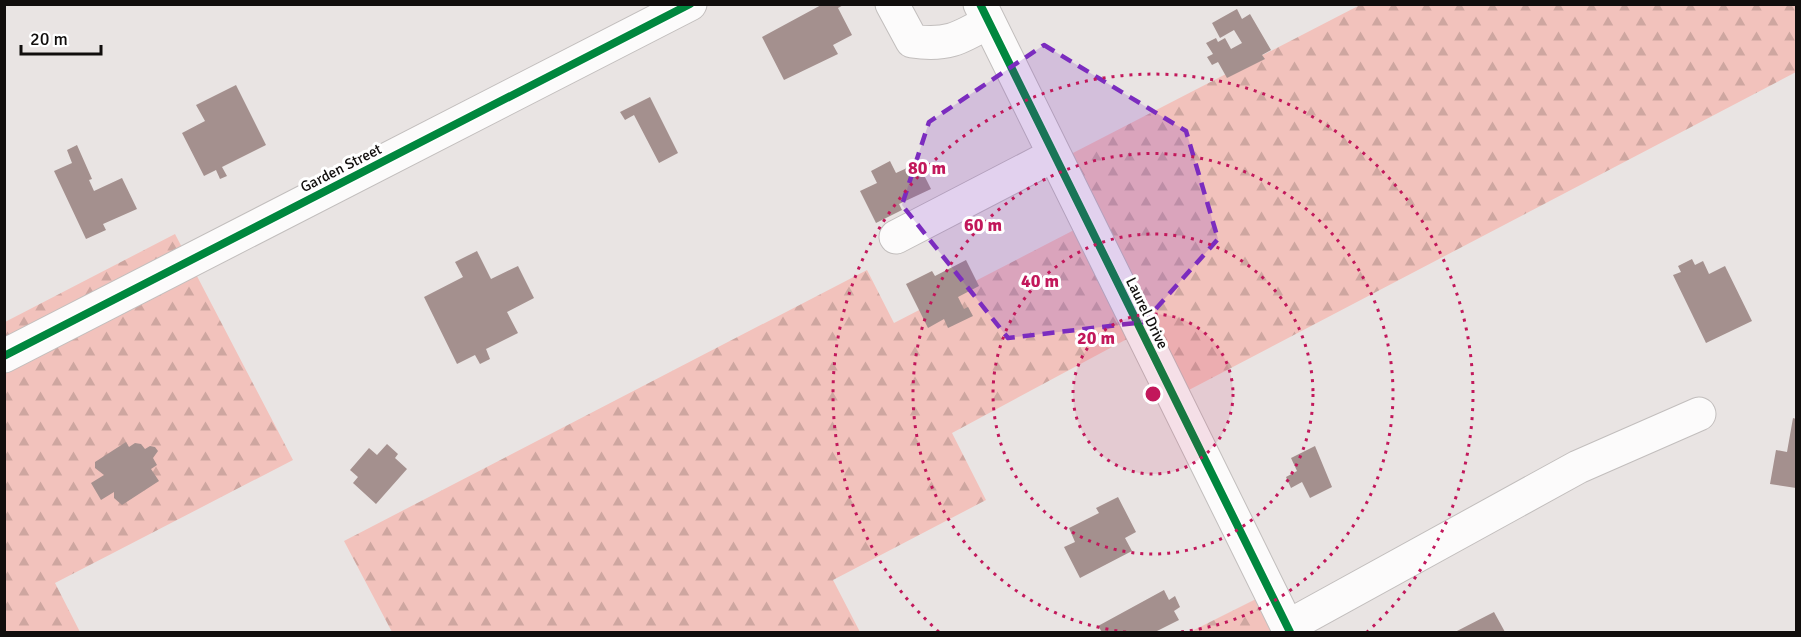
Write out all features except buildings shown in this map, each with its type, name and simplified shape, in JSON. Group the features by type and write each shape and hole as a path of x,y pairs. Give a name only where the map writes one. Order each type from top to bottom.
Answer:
{"street":[{"name":"Garden Street","path":"4,356 690,4"},
{"path":"892,4 912,41 934,44 957,40 984,13"},
{"name":"Laurel Drive","path":"984,13 1288,630"},
{"path":"896,237 1054,155"},
{"path":"1288,630 1578,467 1699,414"}],"highlighted area":[{"path":"1044,45 1186,131 1218,239 1144,322 1008,338 902,205 929,122"}],"green space":[{"path":"1360,5 1796,5 1796,72 1187,391 1071,154"},
{"path":"1074,230 1127,339 952,433 986,500 833,580 860,632 392,632 344,541 867,270 894,323"},
{"path":"175,234 293,460 55,583 80,632 5,632 5,322"},
{"path":"1256,599 1272,632 1190,632"}],"cycle path":[{"path":"4,356 690,4"},
{"path":"980,4 1290,632"}]}
